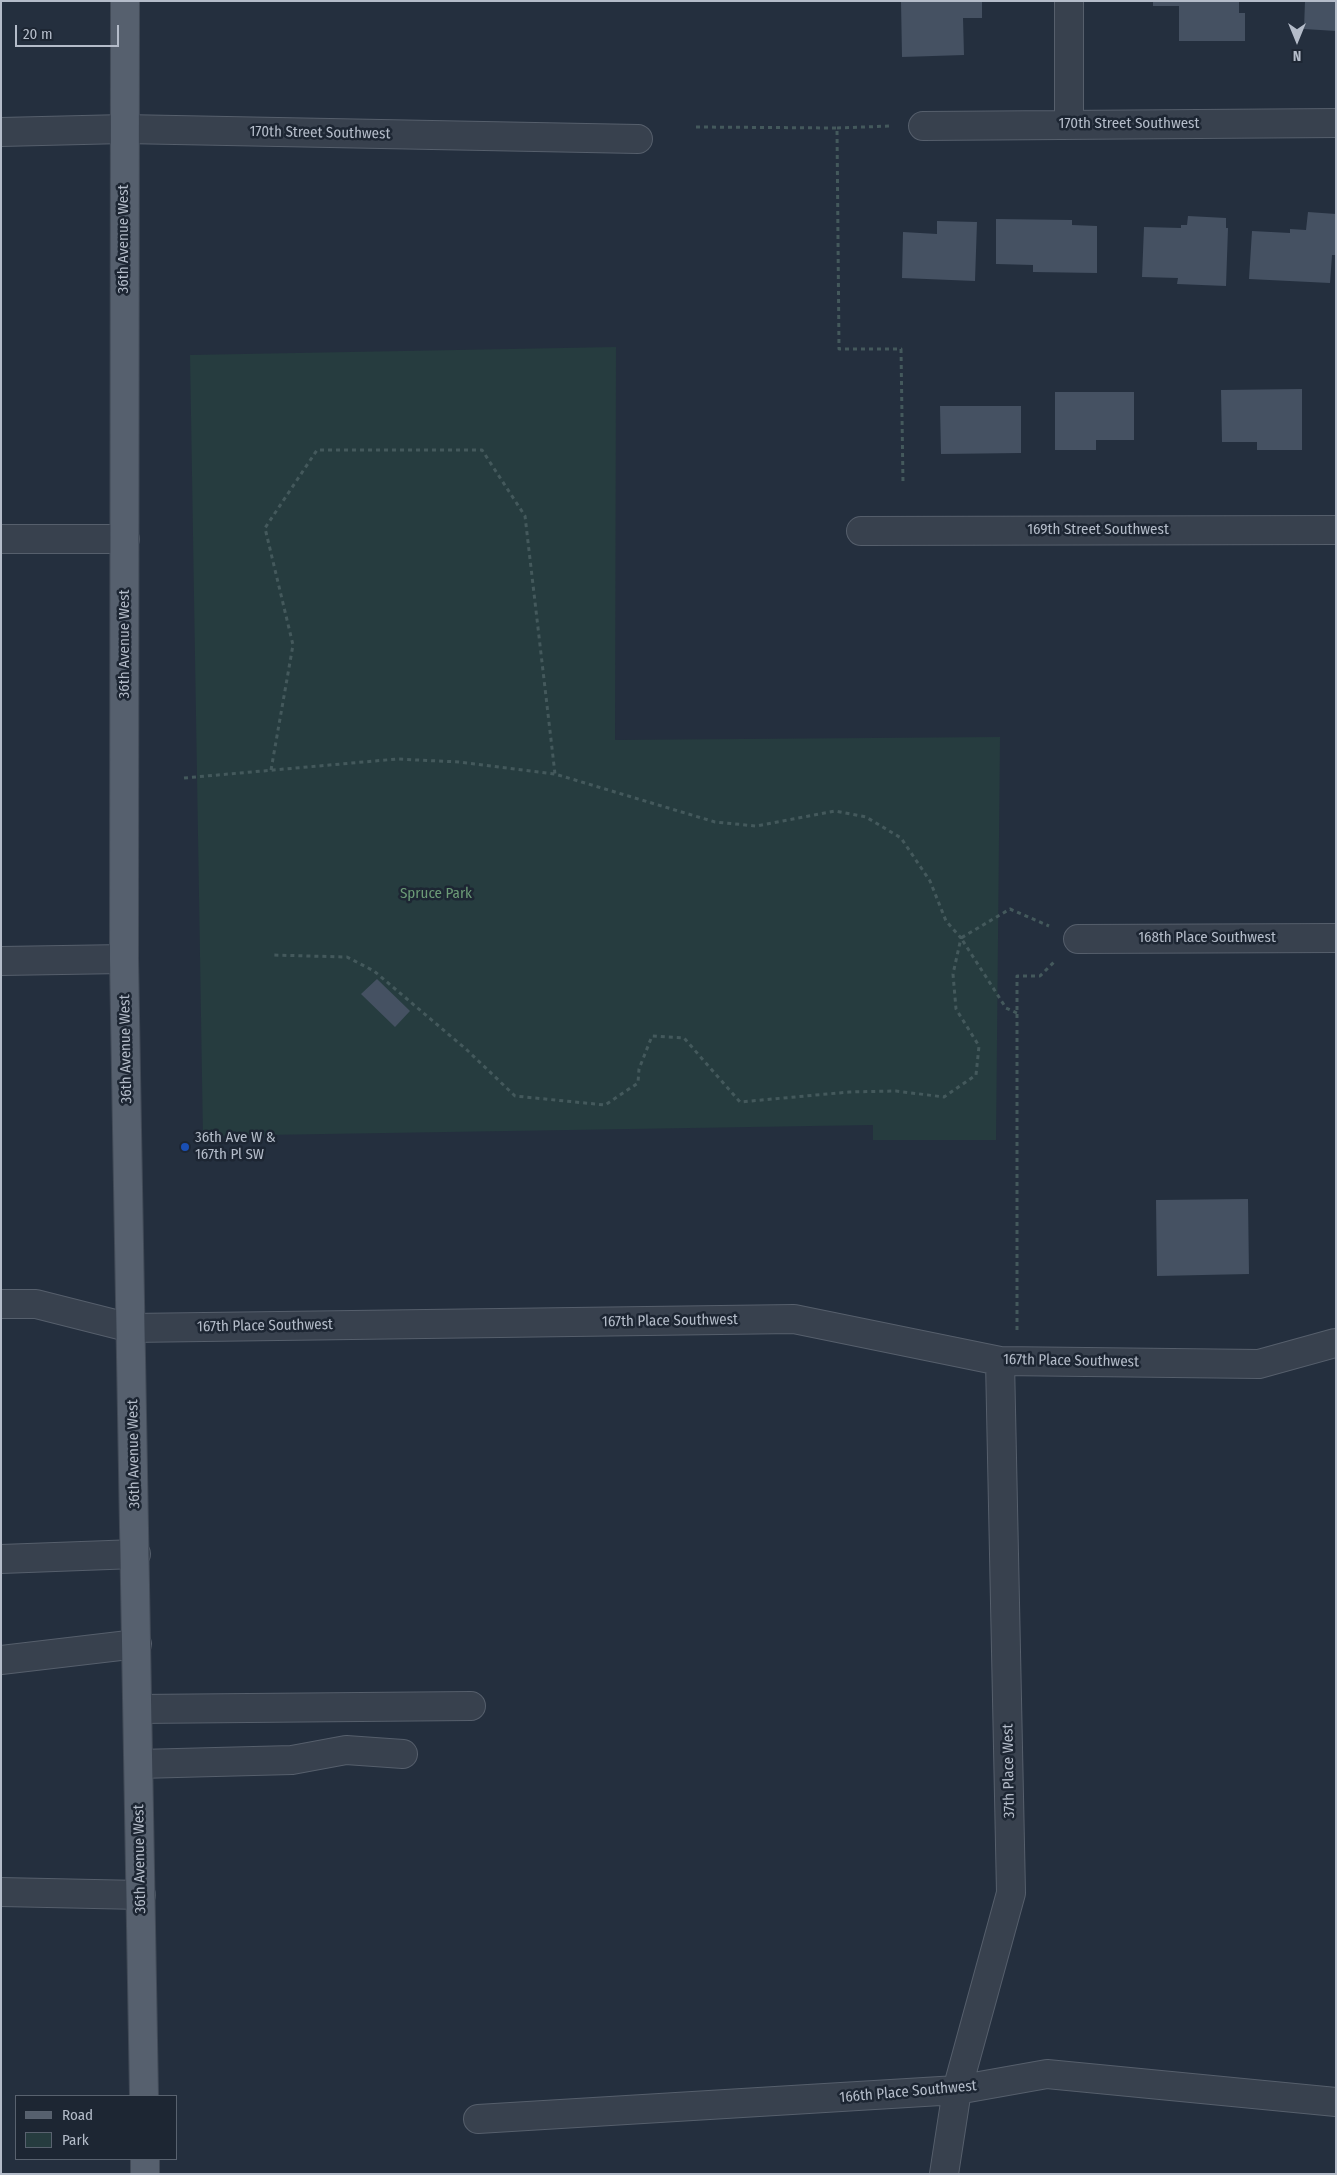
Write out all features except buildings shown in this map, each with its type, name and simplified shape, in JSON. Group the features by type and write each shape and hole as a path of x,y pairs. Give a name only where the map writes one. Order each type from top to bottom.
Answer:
{"main road":[{"name":"36th Avenue West","path":"125,1 124,959 136,1554 144,2095"},
{"path":"145,2160 145,2174"}],"street":[{"path":"1069,1 1069,125"},
{"name":"170th Street Southwest","path":"923,126 1336,122"},
{"name":"170th Street Southwest","path":"1,132 124,129 638,139"},
{"name":"169th Street Southwest","path":"861,531 1336,530"},
{"path":"1,539 125,540"},
{"name":"168th Place Southwest","path":"1078,939 1336,938"},
{"path":"1,960 124,959"},
{"name":"167th Place Southwest","path":"1,1304 36,1304 131,1328 794,1319 1008,1361 1259,1364 1335,1343"},
{"name":"37th Place West","path":"944,2174 956,2090 1011,1893 1008,1361"},
{"path":"1,1559 136,1554"},
{"path":"1,1660 137,1644"},
{"path":"138,1709 471,1706"},
{"path":"139,1764 292,1760 346,1750 403,1754"},
{"path":"1,1892 141,1894"},
{"name":"166th Place Southwest","path":"478,2119 956,2090 1047,2074 1336,2102"}],"path":[{"path":"696,127 837,128 923,126"},
{"path":"837,128 839,350 901,350 903,483"},
{"path":"270,770 293,645 265,528 270,520 317,450 482,450 525,516 555,774"},
{"path":"184,778 397,759 458,762 555,774 715,822 756,826 835,811 866,817 901,838 930,881 946,921 961,938 1006,1008 1017,1013"},
{"path":"270,955 347,957 374,970 467,1050 516,1096 605,1106 638,1084 639,1069 652,1036 684,1038 740,1102 849,1092 896,1091 944,1097 976,1075 979,1046 956,1009 953,974 961,938 1010,908 1078,939 1040,976 1017,976 1008,1361"}],"green space":[{"name":"Spruce Park","path":"616,347 615,740 1000,737 996,1140 873,1140 873,1125 203,1136 190,355"}],"place":[{"name":"36th Ave W & 167th Pl SW","path":"185,1147"}]}
